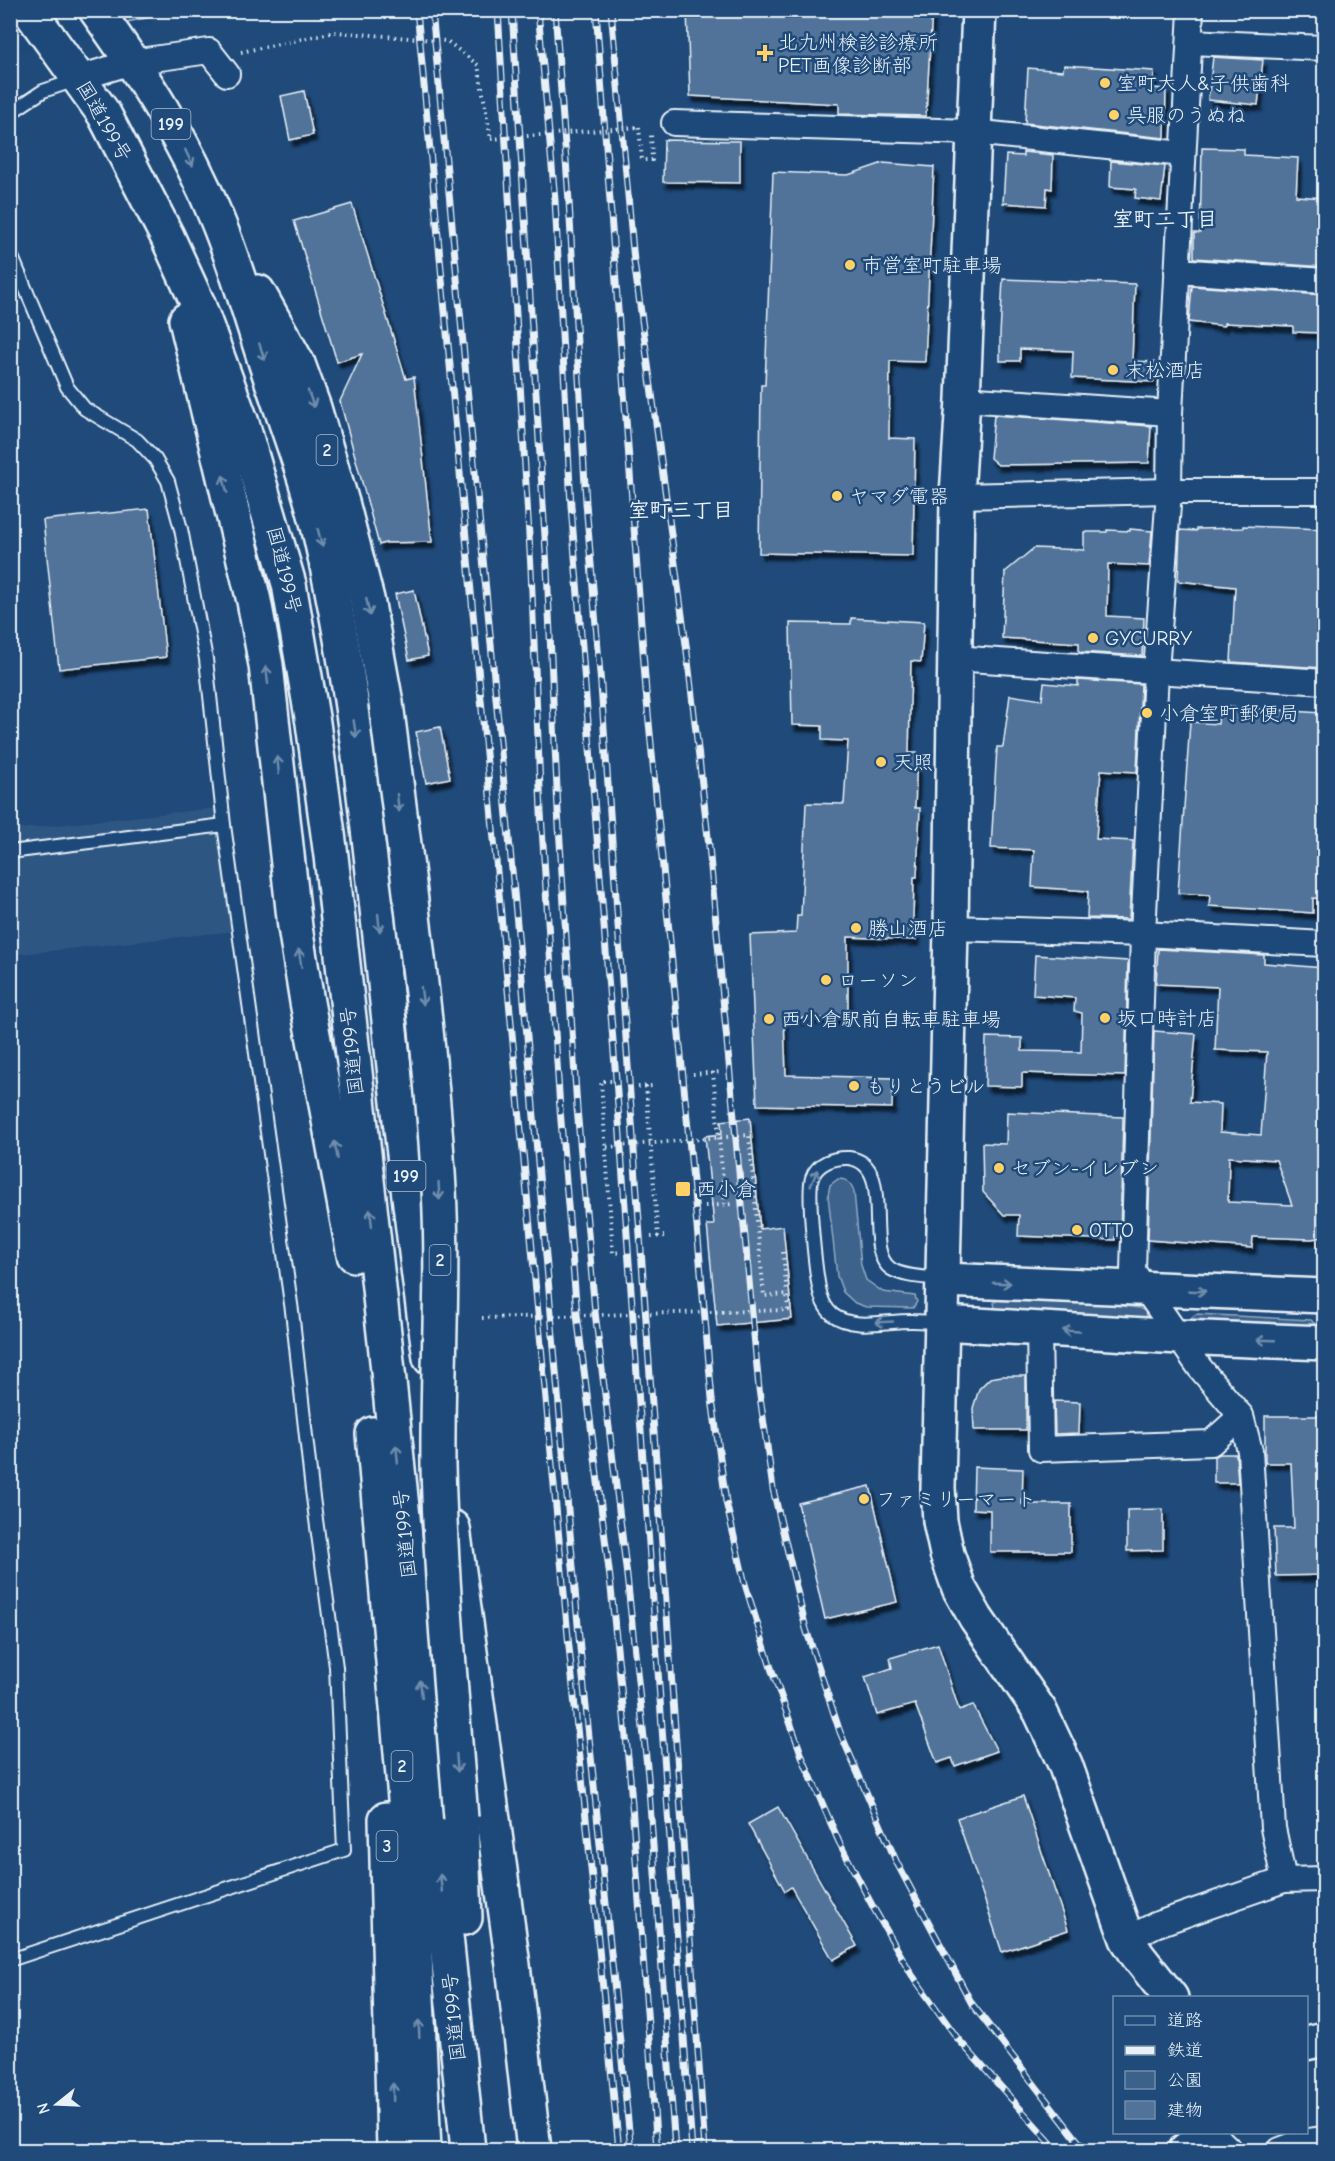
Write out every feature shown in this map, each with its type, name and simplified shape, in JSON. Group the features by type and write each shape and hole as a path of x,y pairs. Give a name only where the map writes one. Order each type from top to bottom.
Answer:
{"main road":[{"name":"国道199号","path":"28,10 104,114 166,236 208,329 242,423 289,584 314,723 331,856 473,2143"},
{"name":"国道199号","path":"96,10 155,95 182,143 216,217 302,472 321,536 339,628 371,849 407,1190 511,1953 534,2151"},
{"path":"979,10 957,496 951,928 938,1488 940,1521 947,1554 959,1588 976,1618 1040,1711 1065,1764 1127,1939 1169,1996"},
{"name":"2","path":"216,217 298,364 314,408 367,599 386,703 433,1097 439,1193 441,1289 438,1463 441,1550 460,1818 473,2143"},
{"name":"2","path":"166,236 254,601 266,665 295,927 353,1244 366,1348 381,1542 411,1867 424,2151"},
{"path":"944,1280 1324,1296"},
{"path":"942,1323 1324,1343"},
{"name":"3","path":"381,1542 394,2151"},
{"path":"1308,2043 1324,2039"},
{"path":"1308,2063 1324,2059"},
{"path":"1169,2151 1183,2134"},
{"path":"1186,2151 1209,2134"}],"street":[{"path":"1191,10 1170,413 1169,490 1156,672 1143,934 1133,1272 1200,1368 1241,1416 1250,1451 1274,1828 1284,1880"},
{"path":"1190,42 1324,48"},
{"path":"79,78 124,49 209,51 223,69"},
{"path":"674,123 973,132 1183,154"},
{"path":"1177,271 1324,281"},
{"path":"963,399 1170,413"},
{"path":"957,496 1169,490 1324,491"},
{"path":"953,658 1324,682"},
{"path":"951,928 1143,934 1324,944"},
{"path":"1039,1329 1041,1449 1211,1443 1241,1416"},
{"path":"1127,1939 1155,1925 1284,1880 1324,1879"},
{"path":"1211,2134 1230,2151"},
{"path":"1280,2151 1301,2142 1324,2139"}],"lane":[{"path":"10,113 44,91 79,78"},
{"path":"10,252 67,387 85,409 137,440 155,459 168,481 181,529 206,659 224,825 292,1311 312,1490 336,1667 344,1850 10,1960"},
{"path":"10,852 224,825"},
{"path":"942,1323 852,1322 842,1320 826,1308 819,1287 810,1199 812,1178 816,1171 828,1161 835,1159 852,1158 860,1161 867,1167 874,1184 880,1245 884,1261 897,1271 944,1280"}],"path":[{"path":"223,69 239,52 335,32 447,41 478,65 491,139 639,127 642,160 652,159 651,126 674,123"},
{"path":"713,1072 725,1204"},
{"path":"693,1074 722,1072"},
{"path":"611,1081 601,1081 613,1253 622,1252"},
{"path":"638,1087 646,1089 652,1086"},
{"path":"646,1089 658,1237"},
{"path":"606,1147 749,1136 765,1296 787,1294"},
{"path":"705,1206 734,1204"},
{"path":"651,1237 664,1236"},
{"path":"483,1318 788,1310 783,1252"}],"shaded area":[{"path":"216,808 235,931 11,955 10,830"}],"green space":[{"path":"838,1179 849,1182 854,1192 861,1265 866,1280 883,1292 915,1296 917,1302 913,1308 866,1307 855,1303 843,1292 837,1276 828,1195 830,1185"},
{"path":"999,1298 1081,1301 1139,1308 1145,1311 1146,1317 1145,1319 996,1311 994,1303"},
{"path":"1196,1314 1311,1320 1316,1325 1315,1328 1193,1322 1191,1318"}],"pier":[{"path":"120,10 122,13 122,11 147,11 153,26 10,53 11,11"}],"building":[{"path":"687,10 932,10 926,116 839,114 839,104 690,96"},
{"path":"1213,57 1263,60 1258,105 1208,100"},
{"path":"1064,65 1154,71 1153,88 1166,89 1165,138 1025,123 1028,68 1063,71"},
{"path":"304,91 313,135 290,140 281,96"},
{"path":"664,140 740,141 740,183 663,182"},
{"path":"1202,148 1244,149 1244,155 1298,158 1296,196 1324,198 1324,267 1194,258 1194,233 1200,233"},
{"path":"1023,152 1053,155 1052,189 1047,188 1046,206 1003,203 1006,155 1023,156"},
{"path":"1111,161 1165,166 1161,201 1135,198 1136,189 1110,187"},
{"path":"883,163 934,167 925,362 890,361 889,438 915,439 913,556 759,553 761,385 765,385 773,172 848,175"},
{"path":"352,204 406,379 414,377 432,542 379,545 340,401 362,354 337,362 294,221"},
{"path":"1003,279 1135,284 1132,361 1154,362 1154,382 1072,378 1073,351 1020,349 1020,361 1000,361"},
{"path":"1192,286 1324,295 1324,333 1293,332 1293,326 1224,323 1224,326 1189,322"},
{"path":"994,415 1151,426 1149,463 998,465 990,458"},
{"path":"149,509 166,657 59,669 43,520"},
{"path":"1243,526 1324,529 1324,668 1231,662 1235,587 1178,581 1180,530 1196,531 1196,529 1243,528"},
{"path":"1130,529 1152,531 1149,566 1108,564 1107,616 1144,618 1142,656 1079,652 1079,643 1002,638 1005,572 1034,548 1084,550 1084,532 1130,531"},
{"path":"414,590 428,656 409,660 395,594"},
{"path":"851,618 924,622 921,662 911,661 909,753 917,753 915,808 920,808 917,877 914,877 913,921 917,921 916,940 848,937 848,1019 784,1018 786,1075 893,1078 892,1108 757,1105 750,935 796,933 797,916 801,916 806,803 844,804 848,741 822,740 822,726 792,725 790,623 851,624"},
{"path":"1078,680 1141,684 1137,772 1101,770 1096,839 1133,841 1129,919 1087,918 1088,891 1032,887 1034,850 991,848 997,747 1003,747 1010,695 1042,700 1044,683 1078,686"},
{"path":"1219,706 1321,713 1320,729 1324,730 1324,899 1313,898 1313,913 1209,906 1210,895 1178,893 1190,722 1218,724"},
{"path":"440,727 450,778 426,783 416,732"},
{"path":"1158,949 1264,955 1264,963 1324,968 1324,1237 1311,1239 1253,1237 1252,1248 1148,1240 1154,1031 1196,1034 1190,1102 1221,1104 1220,1132 1261,1135 1267,1052 1215,1050 1218,987 1156,984","holes":["1229,1157 1276,1160 1292,1205 1228,1202"]},
{"path":"1035,955 1128,961 1125,1076 1022,1073 1022,1087 985,1086 986,1037 1022,1038 1022,1051 1081,1052 1082,1013 1074,1011 1075,998 1033,995"},
{"path":"1007,1112 1123,1117 1120,1237 1115,1237 1115,1240 1018,1236 1019,1215 1004,1215 983,1192 982,1143 1006,1144"},
{"name":"西小倉","path":"750,1118 760,1229 783,1226 792,1319 717,1326 707,1225 714,1225 705,1136 722,1134 721,1121"},
{"path":"1026,1376 1026,1430 974,1430 973,1408 979,1389 990,1378"},
{"path":"1054,1401 1080,1402 1079,1433 1055,1434"},
{"path":"1265,1416 1324,1416 1324,1575 1276,1576 1274,1528 1294,1528 1291,1463 1265,1463"},
{"path":"1236,1454 1238,1483 1214,1483 1214,1456"},
{"path":"974,1467 1023,1469 1022,1504 1071,1504 1071,1552 990,1552 990,1510 973,1509"},
{"path":"870,1486 897,1602 825,1619 798,1503"},
{"path":"1163,1509 1163,1550 1127,1551 1127,1510"},
{"path":"938,1644 959,1710 973,1705 997,1751 955,1766 952,1758 937,1763 915,1704 877,1715 865,1677 892,1668 890,1658"},
{"path":"1023,1796 1068,1930 1002,1952 957,1818"},
{"path":"778,1807 857,1946 833,1960 791,1887 785,1891 748,1824"}],"railway":[{"path":"417,10 569,1647 619,2150"},
{"path":"432,10 521,967 580,1648 631,2150"},
{"path":"498,10 531,569 541,812 560,1109 577,1314 610,1578 630,1777 657,2150"},
{"path":"512,10 547,568 558,811 577,1108 595,1312 627,1576 648,1776 675,2150"},
{"path":"538,10 555,200 571,506 616,1079 692,2150"},
{"path":"555,10 569,201 586,503 705,2150"},
{"path":"596,10 646,691 712,1399 726,1502 745,1584 771,1668 803,1759 839,1842 912,1975 958,2039 1057,2150"},
{"path":"611,10 634,261 687,652 709,846 759,1389 773,1489 806,1629 840,1732 897,1863 972,2004 1085,2150"}],"place":[{"name":"北九州検診診療所 PET画像診断部","path":"765,53"},
{"name":"室町大人&子供歯科","path":"1105,83"},
{"name":"呉服のうぬね","path":"1114,115"},
{"name":"市営室町駐車場","path":"850,265"},
{"name":"末松酒店","path":"1113,370"},
{"name":"ヤマダ電器","path":"837,496"},
{"name":"GYCURRY","path":"1093,638"},
{"name":"小倉室町郵便局","path":"1147,713"},
{"name":"天照","path":"881,762"},
{"name":"勝山酒店","path":"856,928"},
{"name":"ローソン","path":"826,980"},
{"name":"坂口時計店","path":"1105,1018"},
{"name":"西小倉駅前自転車駐車場","path":"769,1019"},
{"name":"もりとうビル","path":"854,1086"},
{"name":"セブン-イレブン","path":"999,1168"},
{"name":"西小倉","path":"683,1189"},
{"name":"OTTO","path":"1077,1230"},
{"name":"ファミリーマート","path":"864,1499"}],"district":[{"name":"室町二丁目","path":"1165,219"},
{"name":"室町三丁目","path":"681,510"}]}
